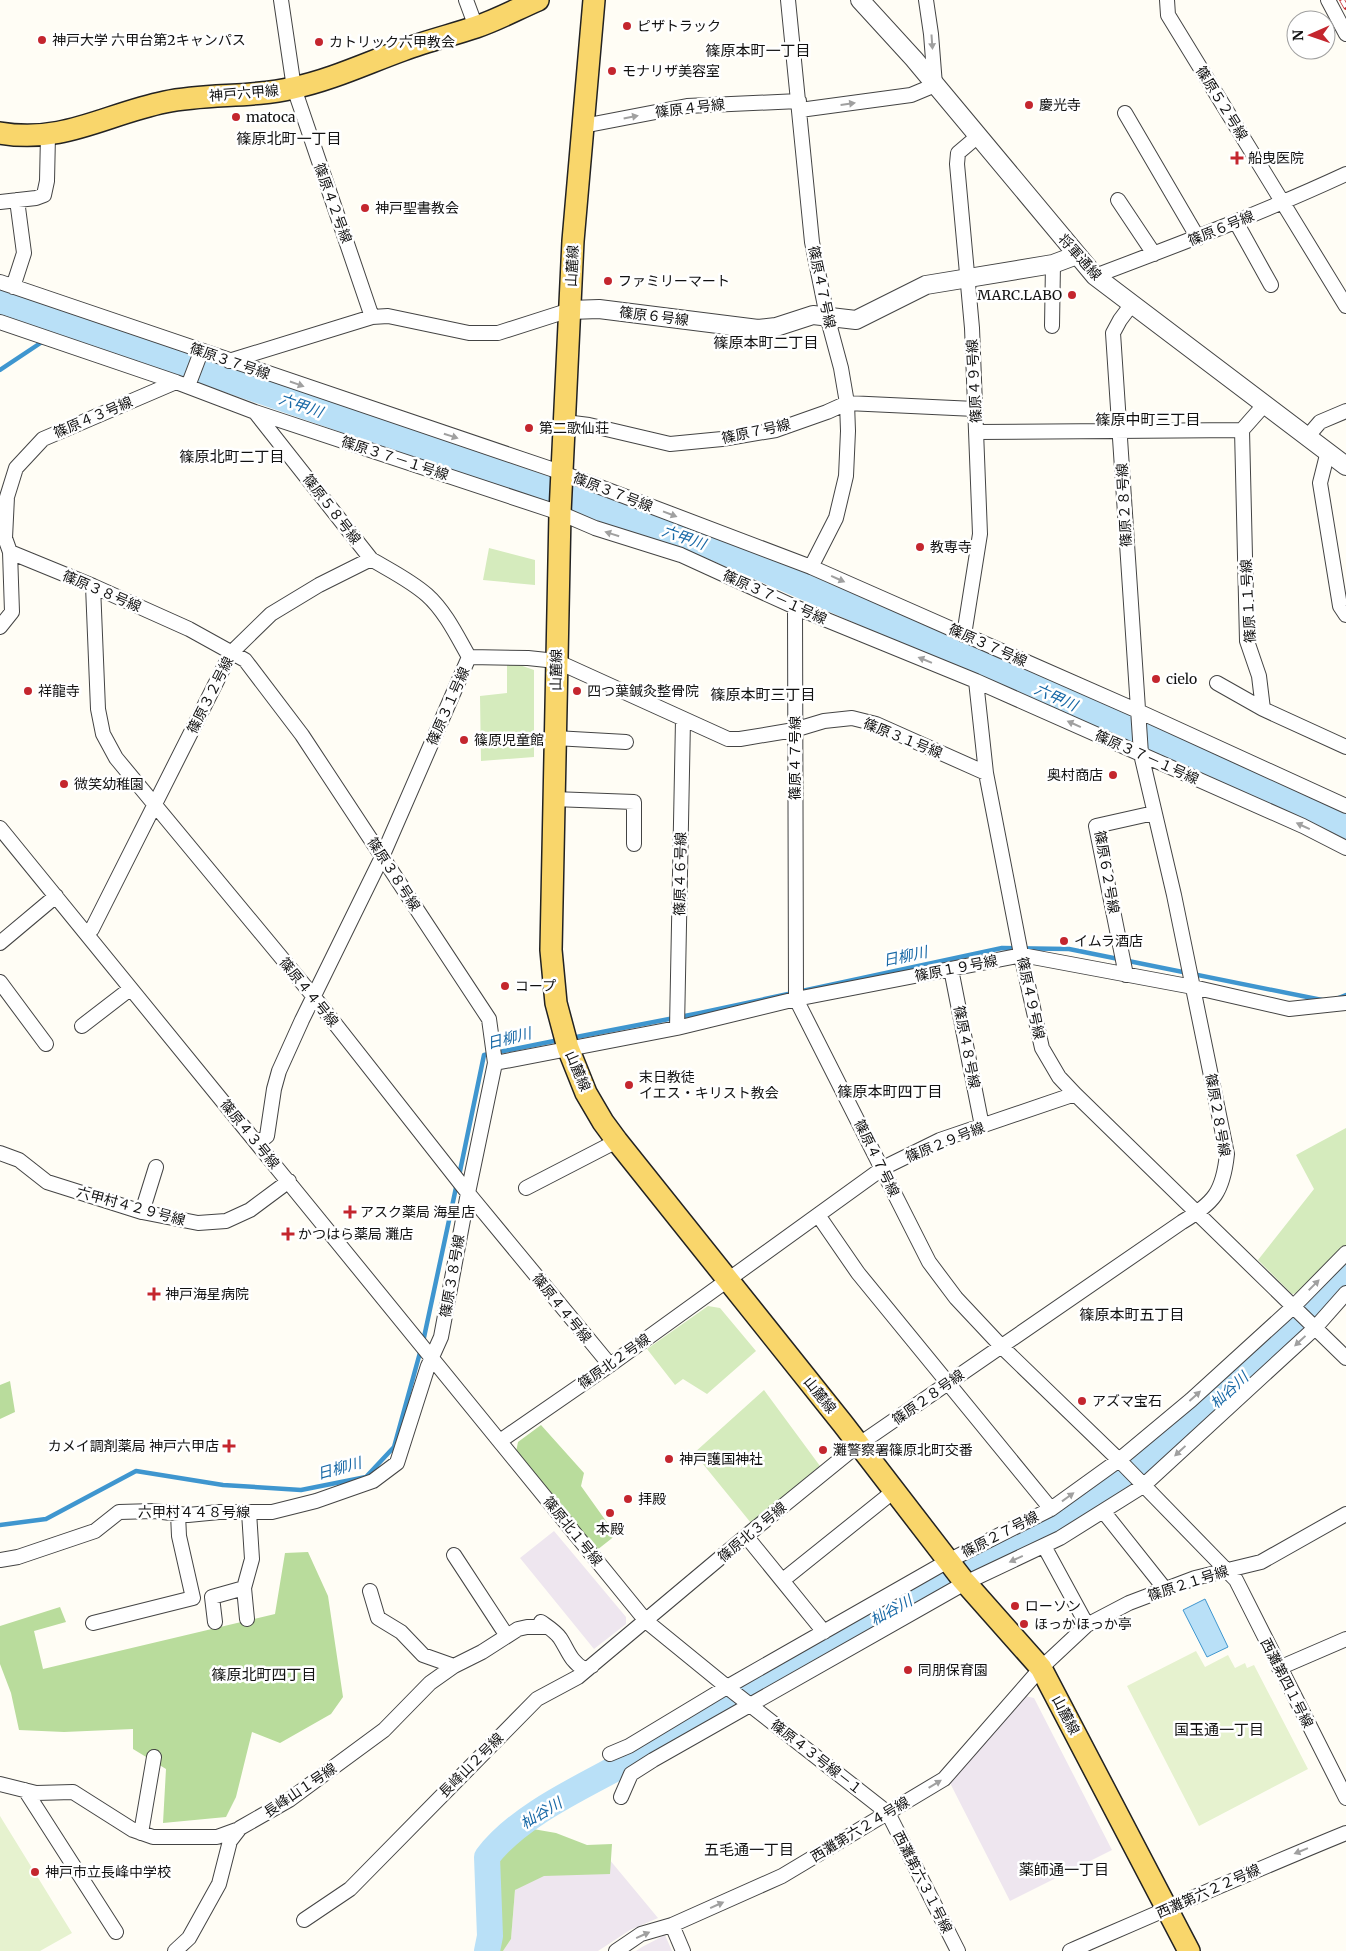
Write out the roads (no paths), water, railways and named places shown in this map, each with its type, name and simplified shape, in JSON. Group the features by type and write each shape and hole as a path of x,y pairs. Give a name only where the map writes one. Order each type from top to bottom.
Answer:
{"main road":[{"name":"神戸六甲線","path":"0,134 18,136 48,135 65,132 144,106 166,101 208,96 268,93 294,88 320,81 447,35 476,27 538,0"},
{"name":"山麓線","path":"594,0 574,232 560,513 556,661 551,963 556,1003 568,1048 586,1093 617,1141 964,1582 1041,1668 1189,1951"}],"street":[{"name":"篠原４２号線","path":"281,0 294,88 372,317"},
{"path":"466,0 476,27"},
{"name":"篠原４７号線","path":"788,0 812,242 827,316 841,368 847,403 846,476 836,518 811,567"},
{"name":"将軍通線","path":"860,0 914,59 1094,276 1346,466"},
{"path":"926,0 935,85"},
{"name":"篠原５２号線","path":"1167,0 1168,15 1346,306"},
{"path":"1328,0 1346,34"},
{"name":"篠原４号線","path":"583,126 687,106 800,106 911,95 935,85"},
{"path":"1126,113 1198,238"},
{"path":"0,202 36,198 44,195 47,181 48,135"},
{"name":"篠原４９号線","path":"964,635 980,534 972,328 956,164 958,153 978,136"},
{"name":"篠原６号線","path":"1094,276 1198,238 1284,203 1346,174"},
{"path":"14,287 24,253 16,200"},
{"path":"1118,200 1154,254"},
{"path":"1236,222 1271,285"},
{"name":"篠原６号線","path":"230,361 372,317 388,316 470,333 498,333 570,310 599,309 758,329 776,327 813,316 856,320 926,285 1053,264 1077,255"},
{"path":"1052,326 1053,264"},
{"name":"篠原３７号線","path":"0,282 201,352 563,473 811,567 1138,711 1346,806"},
{"name":"篠原２８号線","path":"858,1445 1197,1213 1212,1201 1219,1190 1225,1173 1227,1154 1174,895 1141,754 1113,333 1132,304"},
{"name":"篠原３７－１号線","path":"0,322 182,384 256,412 560,513 595,528 681,555 795,607 976,681 1303,826 1346,848"},
{"path":"182,384 201,352"},
{"name":"篠原４３号線","path":"0,627 12,612 10,552 2,538 7,497 16,468 43,439 182,384"},
{"name":"篠原７号線","path":"565,422 589,425 670,444 722,439 776,430 847,403 975,409"},
{"path":"977,432 1242,430 1265,404"},
{"path":"1308,436 1320,422 1346,411"},
{"name":"篠原５８号線","path":"256,412 371,559"},
{"name":"篠原１１号線","path":"1242,430 1247,642 1259,676 1263,709"},
{"path":"1328,452 1320,483 1340,606 1346,615"},
{"name":"篠原３８号線","path":"10,552 93,586 189,629 245,660 302,735 489,1019 495,1062 466,1191 442,1337 431,1357"},
{"path":"371,559 413,584 428,596 450,626 469,657"},
{"name":"篠原３２号線","path":"87,934 92,929 231,653 271,614 319,585 371,559"},
{"name":"篠原４４号線","path":"93,586 98,709 103,734 116,758 314,997 466,1191 610,1365"},
{"name":"篠原４７号線","path":"795,607 796,998 929,1262 956,1298 1143,1486"},
{"name":"篠原３１号線","path":"258,1144 267,1136 274,1089 280,1071 382,857 469,657 528,658 556,661 682,720 728,739 740,739 794,730 824,721 852,718 876,724 986,773"},
{"name":"篠原４９号線","path":"976,681 986,773 1021,955 1042,1048 1060,1078 1075,1094 1294,1306 1314,1328"},
{"path":"1217,683 1263,709 1346,747"},
{"name":"篠原４６号線","path":"677,1027 682,720"},
{"path":"555,738 626,742"},
{"path":"553,799 634,802 634,844"},
{"name":"篠原６２号線","path":"1125,972 1096,826 1154,813"},
{"name":"篠原４３号線","path":"0,828 500,1441"},
{"path":"0,943 56,896"},
{"name":"篠原１９号線","path":"495,1062 677,1027 796,998 1021,955 1193,985 1289,1009 1346,1003"},
{"name":"篠原４８号線","path":"951,969 982,1126"},
{"path":"0,982 46,1044"},
{"path":"82,1026 130,989"},
{"name":"篠原２９号線","path":"728,1280 883,1168 940,1140 1075,1094"},
{"path":"526,1188 617,1141"},
{"name":"六甲村４２９号線","path":"0,1153 18,1160 47,1182 142,1212 198,1224 226,1221 250,1210 289,1181"},
{"path":"142,1212 156,1167"},
{"path":"818,1215 858,1274 1051,1509"},
{"name":"篠原２７号線","path":"610,1754 629,1746 824,1632 949,1562 1051,1509 1119,1460 1191,1400 1294,1306 1346,1253"},
{"name":"篠原北２号線","path":"500,1441 728,1280"},
{"name":"篠原２７号線","path":"620,1797 631,1774 749,1704 964,1582 1060,1538 1143,1486 1314,1328 1346,1293"},
{"path":"1314,1328 1346,1358"},
{"name":"六甲村４４８号線","path":"0,1560 18,1557 96,1531 119,1512 154,1511 178,1514 272,1512 316,1501 373,1481 397,1463 431,1357"},
{"name":"篠原北１号線","path":"500,1441 646,1621"},
{"name":"篠原北３号線","path":"646,1621 746,1536 858,1445"},
{"path":"1143,1486 1226,1570"},
{"path":"783,1580 894,1491"},
{"path":"1104,1510 1165,1589"},
{"path":"247,1619 244,1588 252,1558 249,1512"},
{"path":"93,1623 193,1598 179,1536 178,1514"},
{"name":"篠原２１号線","path":"1041,1668 1087,1625 1130,1603 1194,1578 1261,1562 1346,1514"},
{"path":"746,1536 824,1632"},
{"path":"1044,1546 1087,1625"},
{"path":"454,1555 504,1633"},
{"name":"西灘第四１号線","path":"1226,1570 1236,1580 1346,1798"},
{"path":"215,1622 212,1596 244,1588"},
{"path":"370,1591 378,1618 401,1632 423,1655 454,1666"},
{"path":"646,1621 729,1689"},
{"name":"長峰山２号線","path":"304,1920 350,1889 537,1699 578,1677 646,1621"},
{"name":"長峰山１号線","path":"0,1784 36,1793 73,1792 133,1830 153,1837 218,1837 240,1828 289,1800 384,1730 430,1683 454,1666 482,1652 504,1633 527,1627 548,1627 554,1630 576,1664 584,1669 592,1666"},
{"path":"1279,1668 1346,1639"},
{"name":"西灘第六２４号線","path":"616,1951 641,1934 672,1925 782,1876 944,1779 1041,1668"},
{"name":"篠原４３号線－１","path":"729,1689 888,1813"},
{"path":"141,1833 154,1757"},
{"path":"25,1790 116,1932"},
{"name":"西灘第六３１号線","path":"888,1813 958,1951"},
{"path":"176,1951 188,1938 219,1884 230,1841 240,1828"},
{"name":"西灘第六２２号線","path":"1070,1951 1089,1947 1224,1883 1346,1833"},
{"path":"672,1925 683,1951"}],"water":[{"path":"1205,1599 1228,1647 1207,1657 1183,1610"}],"waterway":[{"name":"六甲川","path":"0,301 711,546 1241,777 1346,828"},
{"path":"51,336 68,324"},
{"path":"0,370 45,340"},
{"name":"日柳川","path":"571,1038 700,1013 1002,948 1069,949 1322,1000"},
{"name":"日柳川","path":"1336,999 1346,995"},
{"name":"日柳川","path":"459,1176 484,1055 559,1040"},
{"name":"日柳川","path":"423,1342 457,1183"},
{"name":"杣谷川","path":"487,1951 490,1936 487,1857 518,1826 557,1800 638,1756 971,1565 1033,1535 1099,1496 1148,1460 1207,1410 1292,1330 1346,1275"},
{"name":"日柳川","path":"0,1525 46,1519 136,1471 223,1485 301,1490 366,1477 394,1447 421,1349"}],"railway":[{"path":"1342,0 1346,7"}],"place":[{"name":"ピザトラック","path":"627,26"},
{"name":"神戸大学 六甲台第2キャンパス","path":"42,40"},
{"name":"カトリック六甲教会","path":"319,42"},
{"name":"モナリザ美容室","path":"612,71"},
{"name":"慶光寺","path":"1029,105"},
{"name":"matoca","path":"236,117"},
{"name":"船曳医院","path":"1237,158"},
{"name":"神戸聖書教会","path":"365,208"},
{"name":"ファミリーマート","path":"608,281"},
{"name":"MARC.LABO","path":"1072,295"},
{"name":"第二歌仙荘","path":"529,428"},
{"name":"教専寺","path":"920,547"},
{"name":"cielo","path":"1156,679"},
{"name":"祥龍寺","path":"28,691"},
{"name":"四つ葉鍼灸整骨院","path":"577,691"},
{"name":"篠原児童館","path":"464,740"},
{"name":"奥村商店","path":"1113,775"},
{"name":"微笑幼稚園","path":"64,784"},
{"name":"イムラ酒店","path":"1064,941"},
{"name":"コープ","path":"505,986"},
{"name":"末日教徒 イエス・キリスト教会","path":"629,1085"},
{"name":"アスク薬局 海星店","path":"350,1212"},
{"name":"かつはら薬局 灘店","path":"288,1234"},
{"name":"神戸海星病院","path":"154,1294"},
{"name":"アズマ宝石","path":"1082,1401"},
{"name":"カメイ調剤薬局 神戸六甲店","path":"229,1446"},
{"name":"灘警察署篠原北町交番","path":"823,1450"},
{"name":"神戸護国神社","path":"669,1459"},
{"name":"拝殿","path":"628,1499"},
{"name":"本殿","path":"610,1513"},
{"name":"ローソン","path":"1015,1606"},
{"name":"ほっかほっか亭","path":"1024,1624"},
{"name":"同朋保育園","path":"908,1670"},
{"name":"神戸市立長峰中学校","path":"35,1872"}],"district":[{"name":"篠原本町一丁目","path":"758,50"},
{"name":"篠原北町一丁目","path":"289,138"},
{"name":"篠原本町二丁目","path":"766,342"},
{"name":"篠原中町三丁目","path":"1148,419"},
{"name":"篠原北町二丁目","path":"232,456"},
{"name":"篠原本町三丁目","path":"763,694"},
{"name":"篠原本町四丁目","path":"890,1091"},
{"name":"篠原本町五丁目","path":"1132,1314"},
{"name":"篠原北町四丁目","path":"264,1674"},
{"name":"国玉通一丁目","path":"1219,1729"},
{"name":"五毛通一丁目","path":"749,1849"},
{"name":"薬師通一丁目","path":"1064,1869"}]}
